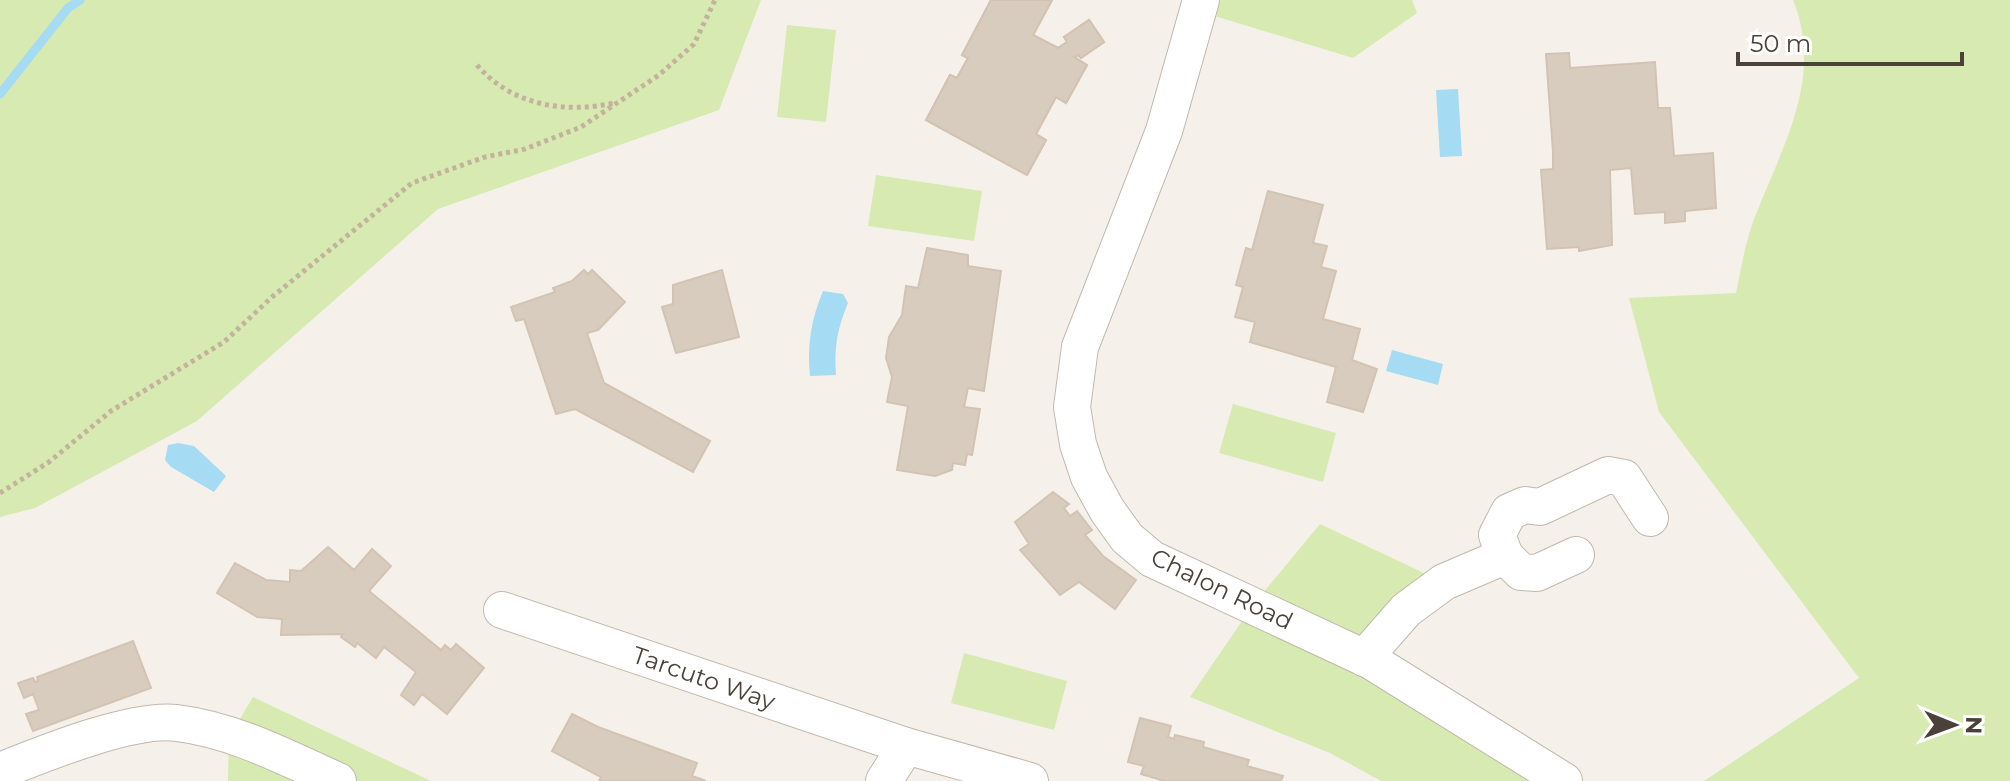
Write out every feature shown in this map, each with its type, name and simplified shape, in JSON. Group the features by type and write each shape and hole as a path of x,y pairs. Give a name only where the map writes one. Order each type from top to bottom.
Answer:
{"street":[{"name":"Chalon Road","path":"1201,0 1164,131 1080,347 1072,407 1078,444 1089,477 1127,538 1152,559 1364,658 1564,781"},
{"path":"1576,555 1537,573 1521,572 1505,556 1497,535 1509,512 1525,505 1540,507 1608,475 1624,478 1650,518"},
{"path":"1364,658 1406,610 1444,582 1505,556"},
{"name":"Tarcuto Way","path":"502,610 906,746"},
{"path":"0,771 78,741 175,722 261,746 338,781"},
{"path":"884,781 906,746 1030,781"}],"path":[{"path":"0,493 49,462 111,411 224,342 272,297 412,183 567,133 604,113 685,54 701,33 715,0"},
{"path":"477,65 491,81 538,103 577,109 615,103"}],"green space":[{"path":"0,0 761,0 719,110 438,209 197,421 35,508 0,517"},
{"path":"1201,0 1412,0 1417,13 1353,58 1198,11"},
{"path":"1793,0 2010,0 2010,781 1704,781 1859,678 1659,412 1629,298 1736,293 1750,230 1796,113 1802,85 1802,29"},
{"path":"787,25 836,30 826,122 777,117"},
{"path":"876,175 982,191 974,241 868,226"},
{"path":"1233,404 1336,433 1323,482 1219,453"},
{"path":"1320,524 1424,573 1371,661 1564,781 1381,781 1330,753 1190,697 1253,605"},
{"path":"964,653 1067,681 1054,730 951,703"},
{"path":"253,697 431,781 228,781 229,737"}],"water":[{"path":"1458,89 1462,156 1440,157 1436,90"},
{"path":"823,291 843,294 848,303 837,339 836,375 810,376 811,332"},
{"path":"1392,350 1443,364 1438,385 1386,371"},
{"path":"168,445 194,446 226,476 214,492 171,467 165,460"}],"building":[{"path":"991,0 1052,0 1033,35 1058,48 1067,42 1064,37 1089,20 1104,42 1081,58 1078,55 1074,57 1087,65 1066,103 1056,97 1036,134 1046,140 1027,175 926,120 950,75 957,78 968,58 962,55","holes":["1016,54 1040,67 1002,135 979,122"]},
{"path":"991,0 1052,0 1033,35 1058,48 1067,42 1064,37 1089,20 1104,42 1081,58 1078,55 1074,57 1087,65 1066,103 1056,97 1036,134 1046,140 1027,175 926,120 950,75 957,78 968,58 962,55"},
{"path":"1569,53 1570,68 1655,62 1658,108 1670,108 1674,156 1713,153 1716,208 1685,211 1685,221 1665,223 1665,212 1635,214 1631,168 1610,170 1612,245 1579,251 1579,247 1547,249 1541,170 1553,169 1553,152 1546,54"},
{"path":"1268,191 1323,205 1313,243 1327,246 1321,267 1336,271 1323,319 1360,329 1352,360 1377,369 1363,412 1327,402 1336,367 1250,342 1255,322 1235,317 1243,287 1236,285 1246,248 1252,250"},
{"path":"927,248 968,255 968,266 1001,271 984,391 968,388 964,407 980,409 972,455 967,454 965,465 953,463 952,470 935,476 897,470 908,406 887,402 892,377 886,358 889,337 902,315 906,286 918,288"},
{"path":"584,270 588,274 592,270 625,302 598,330 587,333 604,383 710,441 693,472 575,409 556,414 524,319 516,321 511,307 555,292 553,288 572,281"},
{"path":"722,270 739,337 676,353 662,307 673,304 673,285"},
{"path":"1053,492 1069,504 1064,508 1070,516 1077,511 1092,530 1085,535 1103,556 1136,580 1115,609 1079,582 1060,595 1020,550 1029,544 1015,522"},
{"path":"328,547 354,570 372,549 391,566 369,591 441,650 445,645 451,650 456,644 484,668 447,714 422,694 414,705 401,695 416,672 384,647 376,658 357,643 355,647 341,637 343,634 281,635 282,619 257,617 217,593 235,563 266,580 290,582 290,570 301,571"},
{"path":"133,641 151,688 33,731 26,714 39,710 33,694 24,698 18,683 33,678 35,682 38,681 37,677"},
{"path":"572,714 598,727 697,763 692,776 706,781 599,781 601,777 552,751"},
{"path":"1140,718 1171,726 1168,737 1174,739 1175,735 1204,742 1203,747 1249,760 1247,766 1283,776 1281,781 1165,781 1141,774 1144,766 1128,762"}],"waterway":[{"path":"0,94 68,8 80,0"}]}
